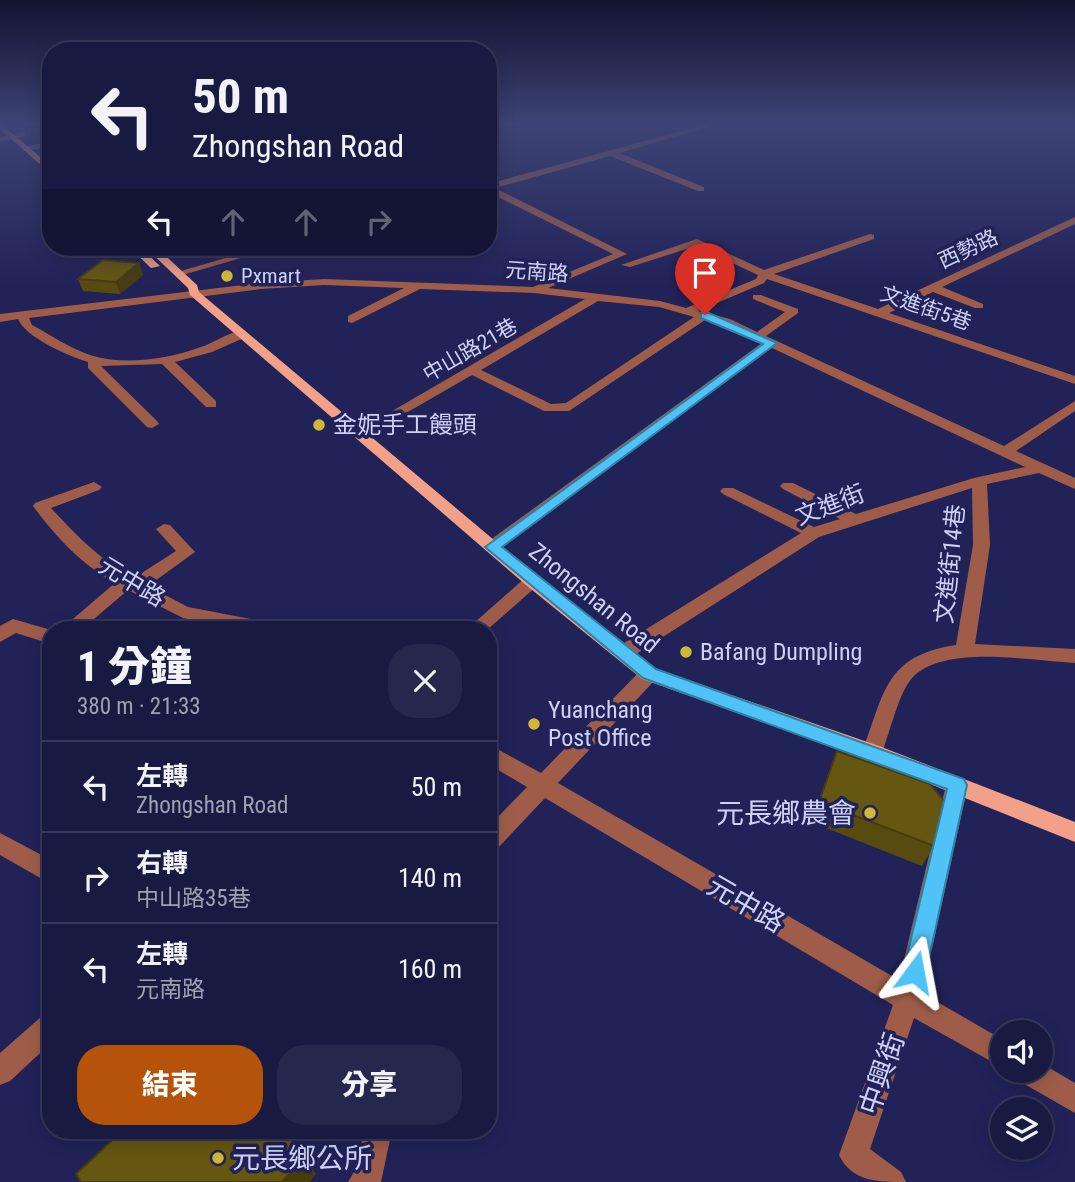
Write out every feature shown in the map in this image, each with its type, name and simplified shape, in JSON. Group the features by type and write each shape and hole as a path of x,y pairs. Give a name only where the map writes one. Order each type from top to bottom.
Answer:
{"main road":[{"name":"Zhongshan Road","path":"144,256 181,290 194,293 532,581 649,674 872,752 1075,832"},
{"name":"Zhongshan Road","path":"160,256 193,287 194,293"}],"street":[{"path":"497,185 525,177"},
{"path":"671,177 701,189"},
{"path":"497,190 636,254"},
{"path":"497,191 622,254 534,290"},
{"name":"西勢路","path":"877,314 1074,222"},
{"path":"688,311 760,281 764,274 816,254 833,253 870,237"},
{"name":"文進街5巷","path":"626,265 697,242 764,274 1075,380"},
{"path":"179,273 241,256"},
{"name":"元南路","path":"0,318 194,293 324,282 422,284 534,290 660,304 705,315 771,343"},
{"path":"352,319 422,284"},
{"path":"932,287 979,306"},
{"name":"中山路21巷","path":"360,435 598,296"},
{"path":"757,298 794,311 757,337"},
{"path":"22,315 27,327 99,361 167,362 199,355 242,334"},
{"path":"473,371 549,408 569,407 705,315"},
{"path":"492,547 771,343 1075,484"},
{"path":"99,361 93,365 152,424"},
{"path":"167,362 211,404"},
{"path":"1004,452 1075,405"},
{"name":"文進街","path":"623,653 813,533 979,481 1040,468"},
{"name":"文進街14巷","path":"964,652 980,543 983,500 979,481"},
{"path":"788,486 853,519"},
{"name":"元中路","path":"94,487 41,506 77,547 105,570 183,612 228,621"},
{"path":"728,491 813,533"},
{"path":"81,621 131,584 187,552 164,529"},
{"path":"485,621 532,581"},
{"path":"0,635 13,626 42,634"},
{"path":"872,752 904,673 926,658 964,652 1075,656"},
{"path":"497,834 649,674"},
{"name":"元中路","path":"497,758 990,1047"},
{"name":"中興街","path":"891,1182 854,1155 908,998 957,785"},
{"path":"0,843 42,868"},
{"path":"0,1071 42,1033"},
{"path":"1049,1083 1075,1099"},
{"path":"363,1182 370,1174 376,1139"}],"building":[{"path":"103,260 139,263 116,282 78,279"},
{"path":"837,751 930,784 946,803 934,846 819,802"},
{"name":"元長鄉公所","path":"113,1139 290,1139 305,1157 282,1182 81,1182 76,1174"}],"place":[{"name":"Pxmart","path":"227,276"},
{"name":"金妮手工饅頭","path":"319,425"},
{"name":"Bafang Dumpling","path":"686,652"},
{"name":"Yuanchang Post Office","path":"534,724"},
{"name":"元長鄉農會","path":"870,813"},
{"name":"元長鄉公所","path":"218,1158"}],"route":[{"path":"705,315 771,343 492,547 649,674 872,752 957,785 915,972"}]}
